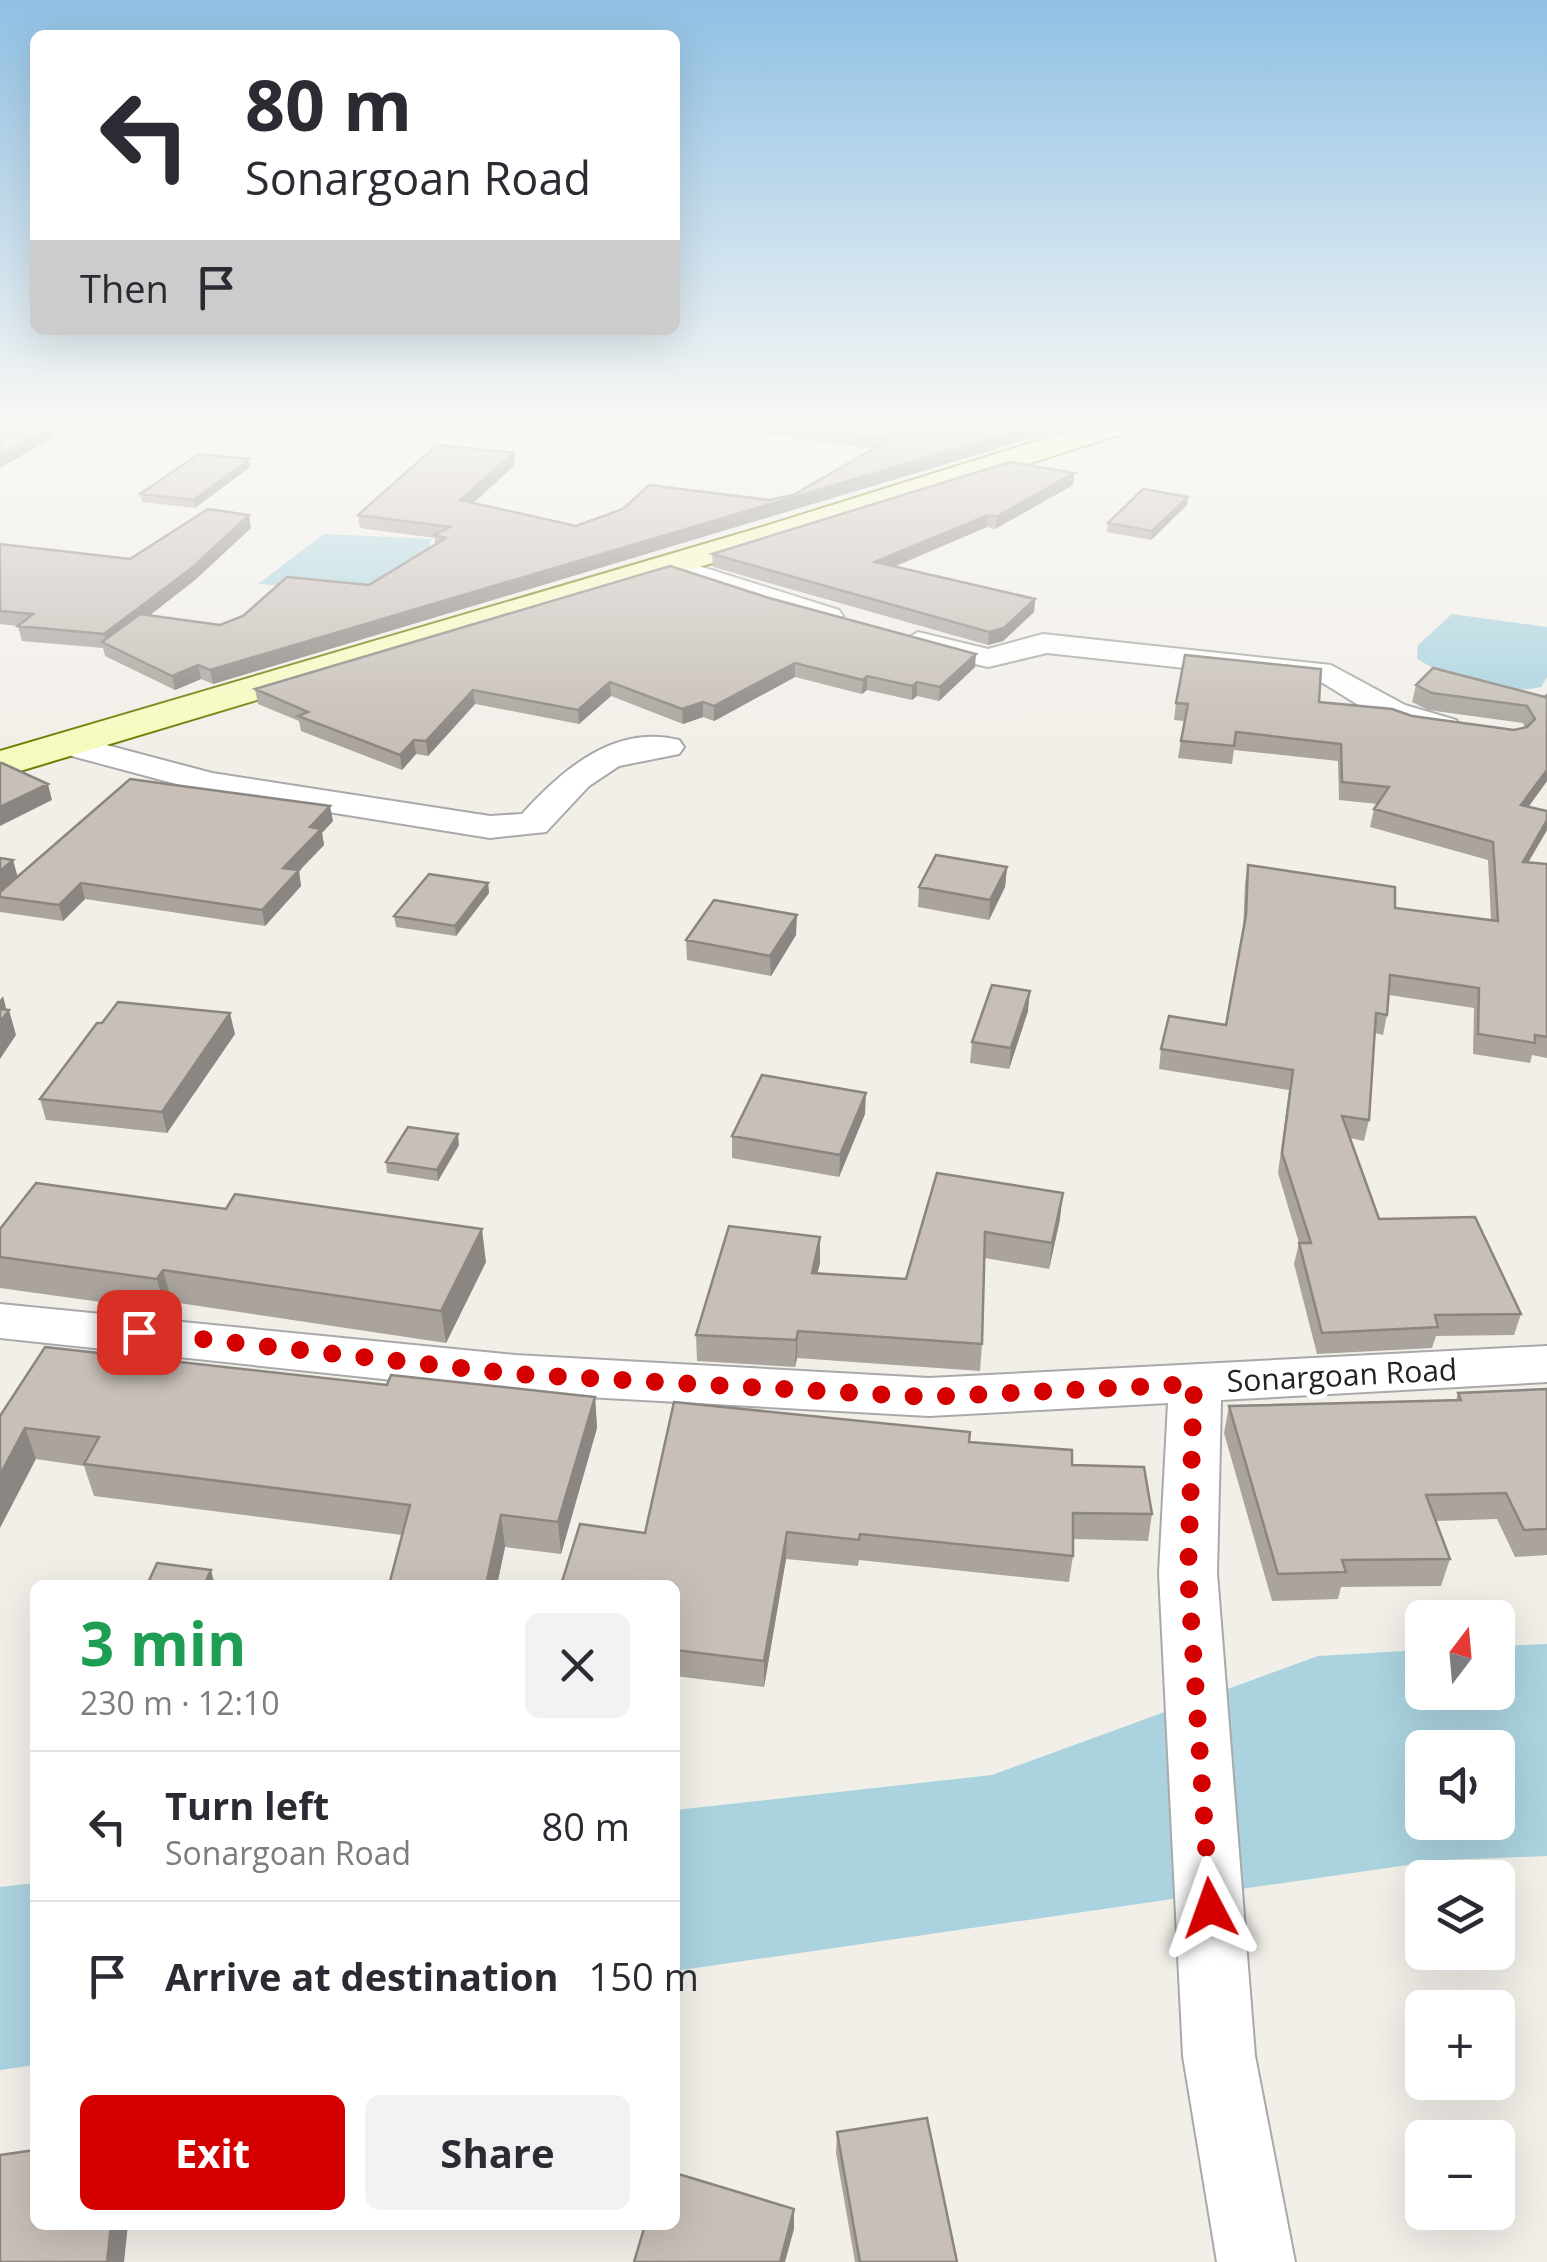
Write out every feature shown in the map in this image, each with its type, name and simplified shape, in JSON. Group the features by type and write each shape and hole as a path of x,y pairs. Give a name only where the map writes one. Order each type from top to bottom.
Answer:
{"main road":[{"path":"0,764 778,531"}],"street":[{"path":"667,565 850,622"},
{"path":"885,632 988,658 1021,653 1043,643 1331,674 1392,712 1420,723 1471,730"},
{"path":"65,744 210,783 490,827 533,824 598,760 634,746 668,747"},
{"name":"Sonargoan Road","path":"0,1320 515,1374 909,1396 1547,1364"},
{"path":"1194,1384 1188,1573 1219,2056 1256,2262"}],"water":[{"path":"324,534 432,539 426,553 380,593 258,584"},
{"path":"1452,614 1547,627 1547,677 1541,687 1510,689 1477,684 1417,659 1418,645"},
{"path":"1547,1644 1547,1856 1405,1860 1405,1865 680,1970 680,1809 992,1775 1318,1656 1405,1651 1405,1710 1515,1710 1515,1645"},
{"path":"30,1884 30,2066 0,2070 0,1887"}],"building":[{"path":"174,531 232,531 193,567 104,634 18,626 33,614 0,611 0,544 130,559"},
{"path":"443,531 681,531 210,670 198,665 172,676 102,642 140,614 220,625 243,616 287,577 369,585 446,538 434,535"},
{"path":"788,531 951,531 875,562 1035,599 1004,628 989,632 712,554"},
{"path":"670,566 769,598 976,654 940,687 917,682 912,686 867,676 863,680 795,663 714,706 703,702 682,709 610,682 578,710 473,690 426,741 414,740 400,755 298,716 308,712 255,689"},
{"path":"1185,655 1321,669 1319,702 1392,709 1412,716 1514,730 1527,727 1535,719 1527,706 1432,693 1416,685 1433,668 1547,695 1547,770 1521,805 1547,811 1547,820 1523,862 1547,864 1547,1037 1535,1035 1535,1043 1478,1034 1479,988 1390,975 1387,1015 1376,1013 1369,1120 1342,1116 1379,1219 1475,1217 1521,1314 1435,1315 1438,1327 1322,1333 1299,1243 1311,1243 1282,1153 1293,1070 1161,1049 1169,1016 1226,1025 1246,915 1248,865 1395,887 1395,908 1498,921 1493,842 1374,809 1389,787 1342,782 1341,744 1236,732 1234,746 1181,741 1188,704 1176,703"},
{"path":"2,763 48,784 0,807"},
{"path":"130,779 330,806 310,827 321,829 283,868 299,870 262,910 81,883 59,905 0,897 0,892"},
{"path":"936,855 1007,867 990,900 919,887"},
{"path":"0,858 13,860 0,871"},
{"path":"429,874 488,883 455,926 394,916"},
{"path":"714,900 797,915 770,956 686,940"},
{"path":"992,985 1030,991 1011,1048 972,1042"},
{"path":"118,1002 230,1013 162,1112 40,1099 97,1023 102,1023"},
{"path":"762,1075 866,1093 840,1155 732,1136"},
{"path":"408,1127 458,1134 437,1170 386,1162"},
{"path":"937,1173 1063,1193 1052,1243 985,1232 982,1344 798,1331 796,1340 696,1335 729,1226 820,1237 812,1273 906,1279"},
{"path":"36,1183 226,1209 235,1194 482,1229 441,1311 163,1270 157,1279 0,1257 0,1229"},
{"path":"45,1347 387,1385 391,1375 595,1397 558,1522 501,1515 487,1580 390,1580 410,1505 84,1464 99,1437 25,1428 0,1475 0,1416"},
{"path":"1547,1389 1547,1529 1524,1530 1506,1493 1426,1495 1450,1559 1342,1560 1346,1572 1278,1574 1229,1406 1461,1400 1458,1393"},
{"path":"674,1402 970,1432 969,1442 1072,1450 1072,1465 1144,1467 1152,1514 1073,1513 1073,1556 860,1534 859,1540 787,1532 764,1661 680,1651 680,1580 563,1580 580,1524 645,1533"},
{"path":"157,1563 211,1570 206,1580 149,1580"},
{"path":"927,2118 957,2262 860,2262 837,2132"},
{"path":"30,2151 30,2230 110,2230 107,2262 0,2262 0,2155"},
{"path":"680,2175 794,2209 780,2262 634,2262 644,2230 680,2230"}],"route":[{"path":"139,1332 515,1374 928,1397 1194,1384 1188,1573 1210,1908"}]}
